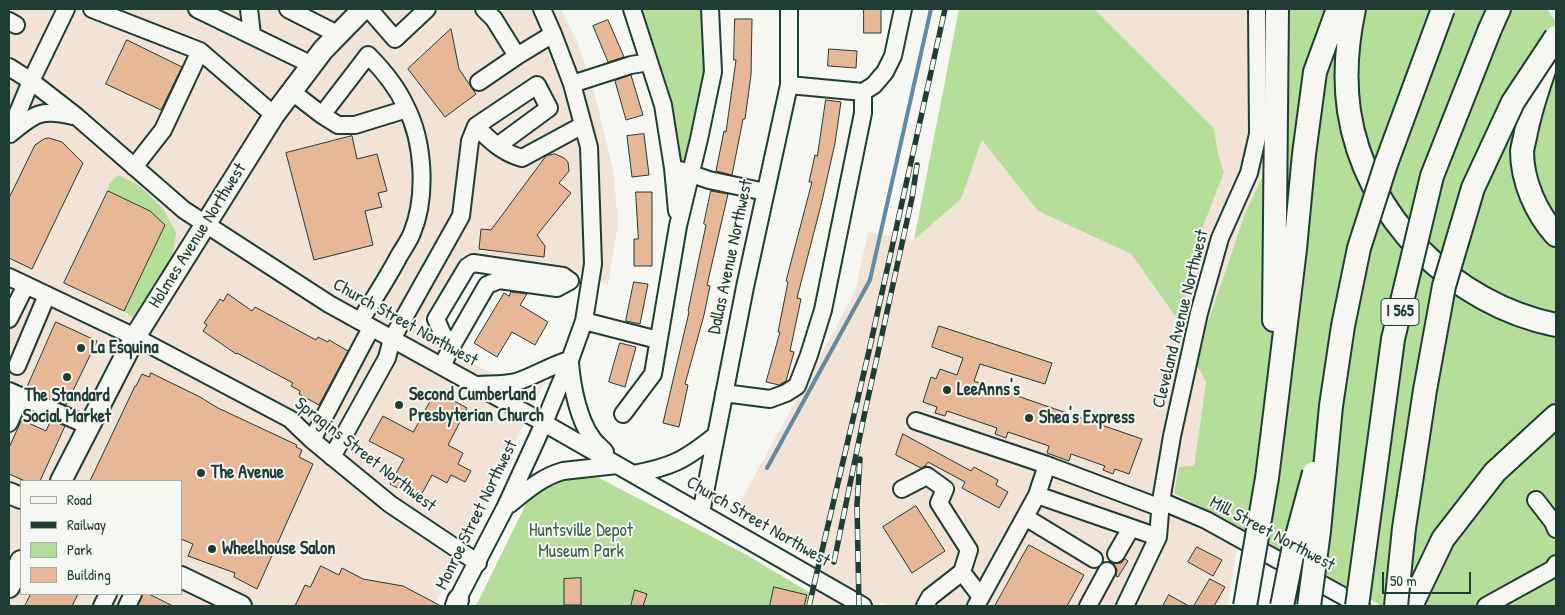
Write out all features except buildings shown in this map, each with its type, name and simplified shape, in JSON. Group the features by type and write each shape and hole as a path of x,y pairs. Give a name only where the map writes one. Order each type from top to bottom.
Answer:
{"highway":[{"path":"1273,430 1277,9"},
{"path":"1246,606 1267,478 1315,72 1338,9"},
{"path":"1354,9 1348,54 1347,90 1349,111 1362,157 1380,196 1391,214 1422,253 1467,289 1504,309 1556,325"},
{"path":"1309,606 1319,530 1331,406 1343,326 1359,248 1386,164 1443,9"},
{"name":"I 565","path":"1357,606 1393,339 1432,176 1498,9"},
{"path":"1556,37 1531,107 1522,150 1523,164 1530,192 1544,220 1556,235"},
{"path":"1396,606 1404,528 1417,439 1429,362 1444,286 1473,188 1513,102 1556,37"},
{"path":"1282,606 1293,551 1331,406"},
{"path":"1411,606 1443,539 1495,472 1556,416"}],"main road":[{"name":"Holmes Avenue Northwest","path":"62,480 135,337 274,115 312,65 363,9"},
{"path":"9,587 20,563"},
{"path":"182,577 241,606"}],"street":[{"path":"9,135 31,81 66,9"},
{"path":"92,9 200,51 274,115"},
{"path":"197,9 312,65"},
{"path":"249,9 252,35"},
{"path":"288,9 339,34"},
{"path":"369,9 395,39 427,9"},
{"path":"484,9 494,19 516,56"},
{"name":"Monroe Street Northwest","path":"456,604 506,506 570,360 584,321 593,264 588,147 572,84 542,9"},
{"path":"632,9 662,105 673,168 678,226"},
{"path":"623,414 653,374 678,226 713,72 710,9"},
{"name":"Dallas Avenue Northwest","path":"701,513 765,192 789,85 789,9"},
{"path":"789,85 863,92 874,85 885,72 893,56 903,9"},
{"name":"Cleveland Avenue Northwest","path":"1125,606 1158,537 1161,504 1172,436 1199,313 1220,238 1249,173 1258,134 1257,9"},
{"path":"479,82 516,56 553,34"},
{"path":"134,167 163,130 200,51"},
{"path":"312,440 365,324 412,233 421,197 421,172 418,151 407,109 398,91 368,55 322,115"},
{"path":"572,84 631,65 649,62"},
{"name":"Church Street Northwest","path":"9,67 31,81 76,116 184,210 329,304 544,423 863,606"},
{"path":"332,457 387,358 392,339 461,216 470,141 476,126 537,85 549,108 504,141 500,147"},
{"path":"292,91 338,125 355,125 407,109"},
{"path":"724,393 770,399 786,394 797,386 823,310 863,114 863,92"},
{"path":"9,135 32,116 55,111 76,116"},
{"path":"476,126 492,143 522,158 583,125"},
{"path":"673,168 709,180 765,192"},
{"path":"453,344 443,335 436,319 467,266 472,263 563,276 570,281 590,284"},
{"path":"442,366 487,285 492,265"},
{"name":"Spragins Street Northwest","path":"9,277 135,337 290,418 312,440 390,504 478,563"},
{"path":"487,285 499,280 557,288 570,281"},
{"path":"9,317 26,286"},
{"path":"17,366 47,295"},
{"path":"584,321 658,340"},
{"path":"475,385 515,382 531,377 555,364 570,360 572,387 580,413 591,437 617,465"},
{"path":"9,423 15,393 89,426"},
{"name":"Mill Street Northwest","path":"916,421 1206,520 1362,606"},
{"path":"633,474 659,469 683,460 716,435"},
{"path":"506,506 538,482 554,473 617,465"},
{"path":"979,602 1037,495 1047,465"},
{"path":"902,489 927,476 945,489 939,503 968,550 962,572 930,596 925,606"},
{"path":"1037,495 1158,537"},
{"path":"1536,500 1553,522 1556,529"},
{"path":"1025,517 1094,559"},
{"path":"1116,554 1131,528"},
{"path":"1486,606 1553,569 1556,564"},
{"path":"1088,606 1107,571"},
{"path":"962,572 979,602"}],"shaded area":[{"path":"9,9 561,9 578,43 595,95 613,170 618,222 608,285 574,270 465,253 416,332 491,373 520,375 541,366 561,350 434,606 9,606"},
{"path":"1094,9 1286,9 1283,132 1245,214 1205,330 1197,366 1206,381 1194,466 1174,493 1239,527 1227,606 889,606 881,602 878,606 809,606 816,555 736,510 855,292 868,232 914,240 961,199 982,140 1038,211 1131,254 1184,327 1187,268 1224,172 1218,154 1214,128"}],"green space":[{"path":"637,9 707,9 707,81 688,161 675,159"},
{"path":"959,9 1094,9 1214,128 1218,154 1224,172 1187,268 1184,328 1131,254 1038,211 982,140 961,199 914,240"},
{"path":"1286,9 1547,9 1554,19 1556,30 1556,606 1382,606 1174,493 1179,467 1194,466 1206,382 1197,366 1205,330 1245,214 1283,132"},
{"path":"118,175 140,186 164,210 176,233 172,260 134,318 123,311 165,225 150,211 108,191 109,184"},
{"name":"Huntsville Depot Museum Park","path":"591,476 599,478 745,554 812,594 809,606 476,606 525,506 541,489 555,482 569,477"}],"waterway":[{"path":"767,468 870,280 931,9"}],"railway":[{"path":"809,606 869,351 945,9"},
{"path":"834,562 912,198 917,165"},
{"path":"859,606 857,505 860,459"}],"place":[{"name":"La Esquina","path":"81,348"},
{"name":"The Standard Social Market","path":"67,377"},
{"name":"LeeAnns's","path":"947,390"},
{"name":"Second Cumberland Presbyterian Church","path":"399,405"},
{"name":"Shea's Express","path":"1029,418"},
{"name":"The Avenue","path":"201,473"},
{"name":"Wheelhouse Salon","path":"212,549"}]}
